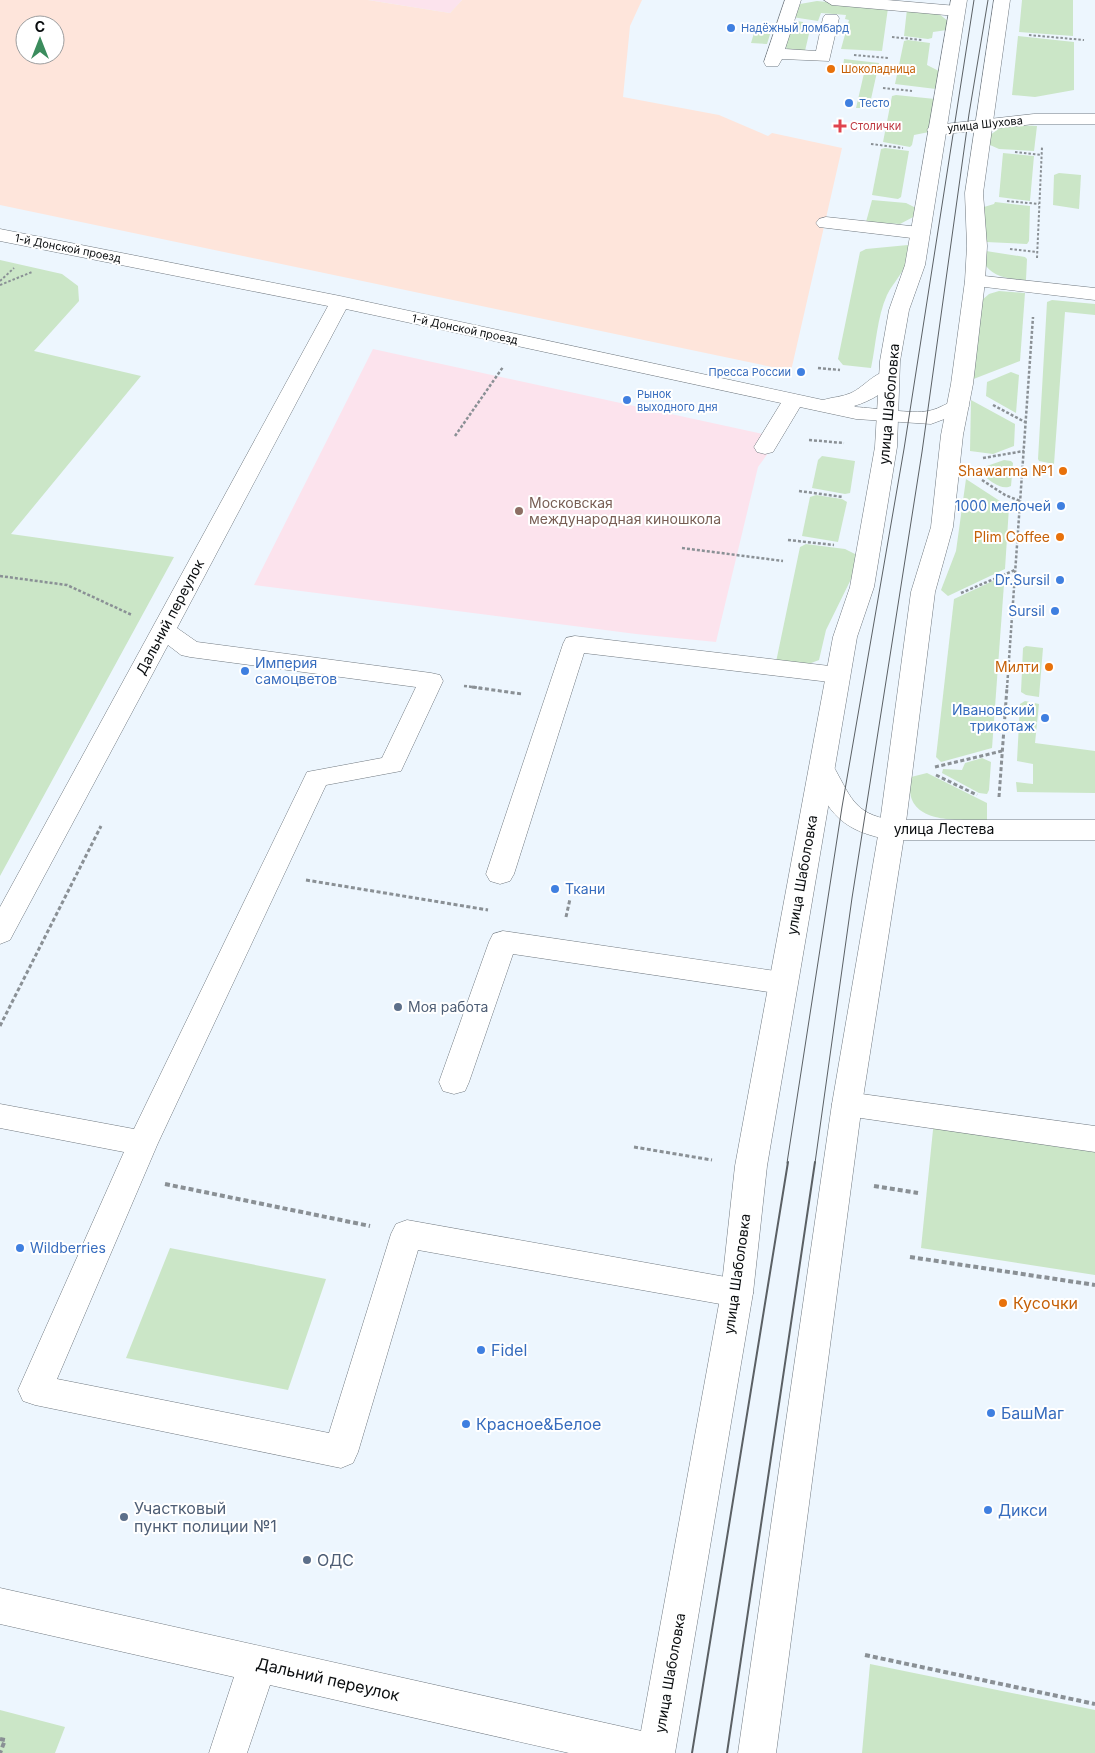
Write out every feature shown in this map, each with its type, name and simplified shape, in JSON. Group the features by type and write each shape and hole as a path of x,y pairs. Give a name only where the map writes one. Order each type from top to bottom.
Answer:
{"main road":[{"path":"793,0 774,57 823,56 831,18"},
{"path":"832,0 958,6"},
{"path":"757,1753 847,1104 892,830 923,592 942,527 952,434 958,406 975,281 977,246 974,193 1002,0"},
{"name":"улица Шаболовка","path":"655,1753 737,1293 750,1166 809,828 823,770 845,637 862,587 886,448 888,376 899,310 915,265 958,6"},
{"name":"улица Шухова","path":"986,101 1008,112 1034,118"},
{"name":"улица Шухова","path":"936,130 1034,118 1095,120"},
{"path":"826,223 920,233"},
{"name":"1-й Донской проезд","path":"0,235 340,302 794,400 856,412 887,416 931,418"},
{"path":"975,281 1095,294"},
{"name":"Дальний переулок","path":"0,933 340,302"},
{"path":"816,404 836,404 864,396 875,390 888,376"},
{"path":"765,448 794,400"},
{"path":"931,418 958,406"},
{"path":"931,418 942,424 952,434"},
{"path":"163,630 190,649 431,681 392,765 316,778 143,1143 35,1390 341,1452 407,1234 737,1293"},
{"path":"500,874 575,644 838,675"},
{"name":"улица Лестева","path":"823,770 832,792 850,815 870,828 892,830 1095,830"},
{"path":"454,1082 503,942 782,983"},
{"path":"847,1104 1095,1139"},
{"path":"0,1116 143,1143"},
{"name":"Дальний переулок","path":"0,1606 655,1753"},
{"path":"228,1753 258,1663"}],"path":[{"path":"1026,35 1084,40"},
{"path":"849,55 888,58"},
{"path":"998,805 1035,288 1042,149 1045,142"},
{"path":"871,144 904,148"},
{"path":"455,436 507,363"},
{"path":"990,404 1026,422"},
{"path":"977,458 993,458 1024,450"},
{"path":"977,478 1005,495 1020,501"},
{"path":"798,491 850,498"},
{"path":"682,548 783,561"},
{"path":"961,593 1015,570"},
{"path":"0,576 67,585 163,630"},
{"path":"431,681 556,699"},
{"path":"932,767 1002,751"},
{"path":"932,773 982,797"},
{"path":"270,874 490,910"},
{"path":"565,923 570,899"},
{"path":"634,1147 722,1161"},
{"path":"128,1176 407,1234"},
{"path":"866,1185 918,1193"},
{"path":"910,1257 1095,1285"},
{"path":"865,1655 1095,1704"},
{"path":"0,1739 5,1740 0,1753"}],"shaded area":[{"path":"0,0 368,0 450,13 462,0 642,0 630,26 623,97 719,115 768,136 772,133 842,148 791,371 0,205"},
{"path":"368,0 462,0 450,13"},
{"name":"Московская международная киношкола","path":"373,349 767,435 771,449 758,467 716,642 636,634 254,585"}],"green space":[{"path":"1022,0 1073,0 1073,36 1019,32"},
{"path":"817,1 888,8 882,51 841,49 849,20 845,19 846,15 821,13 818,21 792,17 800,4"},
{"path":"907,9 939,14 948,21 947,30 933,32 932,38 928,39 904,36"},
{"path":"791,20 803,22 803,25 811,25 805,51 789,50 785,47"},
{"path":"757,23 773,25 767,44 751,43"},
{"path":"1018,36 1074,42 1074,90 1035,97 1012,95"},
{"path":"904,41 930,43 927,65 939,71 936,89 895,84"},
{"path":"844,59 879,63 869,108 856,108 865,69 843,67"},
{"path":"892,96 935,99 929,132 914,135 910,147 883,142"},
{"path":"1017,125 1037,126 1034,151 999,149 990,145 990,135 1000,128"},
{"path":"881,149 909,151 901,197 898,199 872,195"},
{"path":"1003,153 1034,156 1030,201 999,197"},
{"path":"1059,173 1081,175 1079,209 1053,205 1054,175"},
{"path":"872,200 906,203 916,208 915,216 900,224 866,222"},
{"path":"995,202 1030,206 1029,241 1027,244 986,242 984,207"},
{"path":"908,245 909,252 906,265 890,289 884,304 871,368 843,365 838,359 860,252 866,249"},
{"path":"986,251 1025,257 1027,259 1026,280 1009,278 994,273 986,266"},
{"path":"0,260 62,274 78,286 79,301 34,351 141,376 11,534 174,557 0,876"},
{"path":"999,291 1025,293 1020,361 971,380 981,301 989,294"},
{"path":"1052,300 1095,304 1095,315 1065,312 1054,464 1039,461 1038,459 1047,302"},
{"path":"1011,372 1019,375 1016,413 986,396 987,382"},
{"path":"971,400 1015,424 1014,446 993,454 970,451"},
{"path":"822,456 855,461 850,493 845,494 812,488 818,460"},
{"path":"1004,460 1013,463 1011,486 1007,487 996,484 983,474 984,467"},
{"path":"966,479 1009,507 1005,569 948,596 941,590 956,551"},
{"path":"816,495 842,499 847,502 838,542 802,536 810,497"},
{"path":"806,544 845,549 857,555 854,573 826,630 819,660 806,665 776,662 800,547"},
{"path":"995,580 1000,580 1004,584 992,748 941,762 936,757 954,599"},
{"path":"1026,646 1043,648 1039,697 1026,695 1021,692 1023,648"},
{"path":"1025,701 1039,704 1035,743 1095,751 1095,793 1017,792 1016,782 1033,784 1033,764 1017,761 1020,704"},
{"path":"982,758 991,762 987,794 979,793 942,773 943,769 962,770 965,763"},
{"path":"927,773 987,803 987,820 947,819 922,812 914,804 910,793 911,777"},
{"path":"934,1120 1095,1142 1095,1275 921,1248"},
{"path":"170,1248 326,1279 288,1390 126,1358"},
{"path":"870,1664 1095,1710 1095,1753 862,1753"},
{"path":"0,1710 65,1727 55,1753 0,1753"}],"tram line":[{"path":"787,1163 842,807 904,449 974,0"},
{"path":"815,1163 852,898 922,452 969,114 988,0"},
{"path":"692,1753 788,1162"},
{"path":"727,1753 815,1162"}],"place":[{"name":"Надёжный ломбард","path":"731,28"},
{"name":"Шоколадница","path":"831,69"},
{"name":"Тесто","path":"849,103"},
{"name":"Столички","path":"840,126"},
{"name":"Пресса России","path":"801,372"},
{"name":"Рынок выходного дня","path":"627,400"},
{"name":"Shawarma №1","path":"1063,471"},
{"name":"1000 мелочей","path":"1061,506"},
{"name":"Московская международная киношкола","path":"519,511"},
{"name":"Plim Coffee","path":"1060,537"},
{"name":"Dr.Sursil","path":"1060,580"},
{"name":"Sursil","path":"1055,611"},
{"name":"Милти","path":"1049,667"},
{"name":"Империя самоцветов","path":"245,671"},
{"name":"Ивановский трикотаж","path":"1045,718"},
{"name":"Ткани","path":"555,889"},
{"name":"Моя работа","path":"398,1007"},
{"name":"Wildberries","path":"20,1248"},
{"name":"Кусочки","path":"1003,1303"},
{"name":"Fidel","path":"481,1350"},
{"name":"БашМаг","path":"991,1413"},
{"name":"Красное&Белое","path":"466,1424"},
{"name":"Дикси","path":"988,1510"},
{"name":"Участковый пункт полиции №1","path":"124,1517"},
{"name":"ОДС","path":"307,1560"}]}
